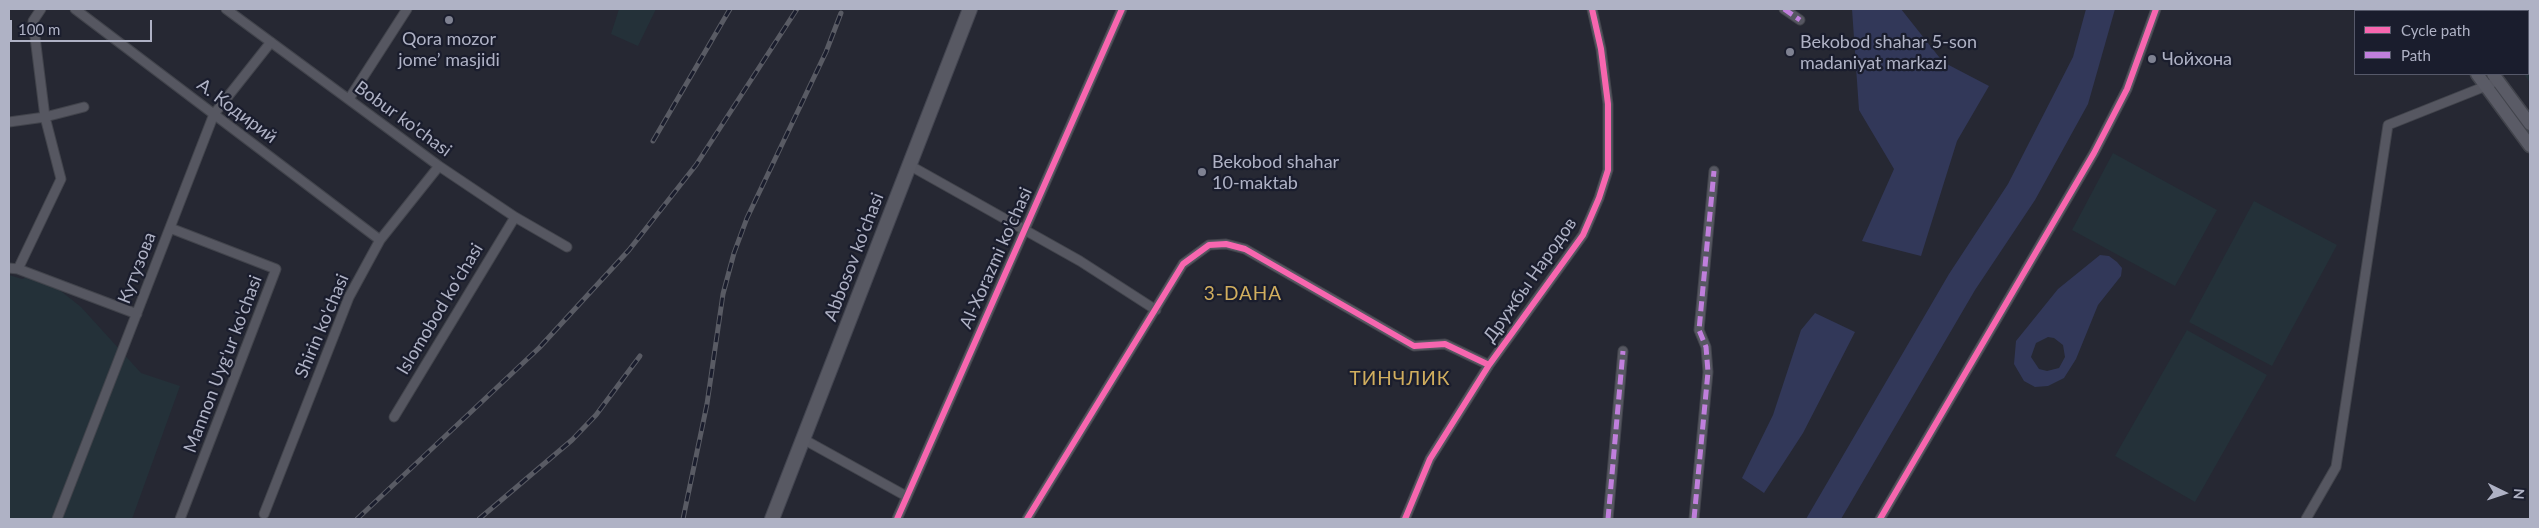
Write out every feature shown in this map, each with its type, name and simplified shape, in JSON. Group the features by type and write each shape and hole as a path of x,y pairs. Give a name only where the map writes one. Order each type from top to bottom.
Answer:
{"main road":[{"name":"Abbosov ko'chasi","path":"772,519 970,9"},
{"path":"2478,75 2530,146"},
{"path":"2496,78 2530,124"}],"street":[{"path":"42,9 33,21 45,117 61,179 14,268 137,314"},
{"name":"А. Кодирий","path":"75,9 380,240"},
{"name":"Bobur ko'chasi","path":"226,9 439,166 515,217 567,246"},
{"path":"348,99 407,9"},
{"name":"Al-Xorazmi ko'chasi","path":"897,519 1122,9"},
{"name":"Дружбы Народов","path":"1405,519 1430,459 1489,365 1583,235 1608,170 1608,104 1601,49 1592,9"},
{"path":"1784,9 1800,20"},
{"path":"1880,519 2094,153 2127,89 2156,9"},
{"name":"Кутузова","path":"58,519 214,114 271,42"},
{"path":"2306,519 2336,467 2388,126 2486,86 2496,78"},
{"path":"9,122 45,117 84,107"},
{"path":"909,165 1080,261 1156,310"},
{"name":"Shirin ko'chasi","path":"264,514 349,297 380,240 439,166"},
{"path":"1694,519 1708,372 1706,347 1700,330 1714,171"},
{"name":"Islomobod koʻchasi","path":"394,417 515,217"},
{"name":"Mannon Uyg'ur ko'chasi","path":"170,228 276,269 180,519"},
{"path":"1027,519 1183,264 1209,245 1226,244 1245,248 1414,346 1445,344 1489,365"},
{"path":"1608,519 1622,351"},
{"path":"803,439 906,496"}],"shaded area":[{"path":"619,9 656,9 638,46 611,34"},
{"path":"2530,16 2530,83 2525,75 2529,75"},
{"path":"2113,153 2217,210 2175,286 2072,230"},
{"path":"2254,201 2337,245 2272,366 2189,322"},
{"path":"38,273 81,307 141,373 180,386 132,519 9,519 9,275 22,279"},
{"path":"2187,330 2267,375 2195,502 2115,456"}],"water":[{"path":"1852,9 1901,9 1943,62 1989,86 1957,141 1921,256 1862,241 1894,169 1859,110"},
{"path":"2086,9 2115,9 2088,104 2035,200 1975,290 1841,519 1806,519 1949,274 2008,184 2073,57"},
{"path":"2100,255 2109,256 2122,268 2121,276 2098,305 2076,359 2064,378 2048,386 2035,387 2024,381 2014,364 2016,341 2058,289","holes":["2048,337 2054,338 2063,345 2065,357 2059,368 2047,371 2039,369 2031,357 2036,343"]},
{"path":"1815,313 1855,332 1803,433 1764,493 1742,478 1773,415 1801,330"}],"railway":[{"path":"653,141 730,9"},
{"path":"357,519 539,348 629,250 696,165 797,9"},
{"path":"683,519 707,404 723,294 734,253 747,218 826,52 841,13"},
{"path":"479,519 572,440 596,415 640,356"}],"marked path":[{"path":"1784,9 1800,20"},
{"path":"1694,519 1708,372 1706,347 1699,330 1714,171"},
{"path":"1608,519 1623,351"}],"cycle path":[{"path":"897,519 1122,9"},
{"path":"1405,519 1430,459 1489,365 1583,235 1599,198 1608,170 1608,104 1601,49 1592,9"},
{"path":"1880,519 2094,153 2127,89 2156,9"},
{"path":"1027,519 1183,264 1209,245 1226,244 1245,249 1414,346 1445,344 1489,365"}],"place":[{"name":"Qora mozor jome’ masjidi","path":"449,20"},
{"name":"Bekobod shahar 5-son madaniyat markazi","path":"1790,52"},
{"name":"Чойхона","path":"2152,59"},
{"name":"Bekobod shahar 10-maktab","path":"1202,172"}],"district":[{"name":"3-DAHA","path":"1243,294"},
{"name":"ТИНЧЛИК","path":"1400,379"}]}
